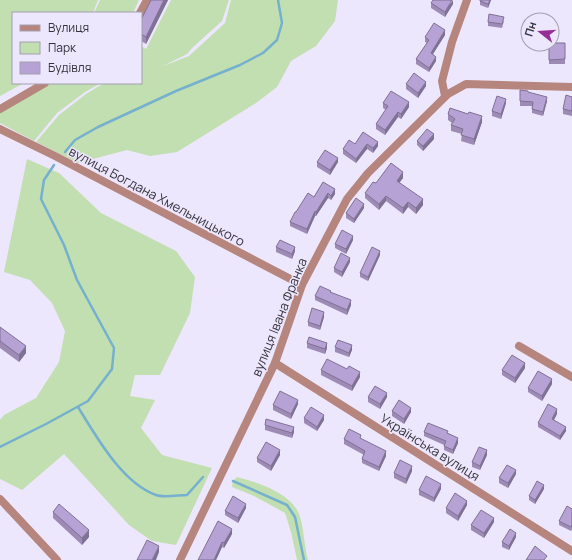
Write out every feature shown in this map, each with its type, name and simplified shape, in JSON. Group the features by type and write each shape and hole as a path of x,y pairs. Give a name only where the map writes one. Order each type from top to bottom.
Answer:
{"street":[{"path":"141,12 147,0"},
{"path":"445,96 442,81 452,42 467,0"},
{"path":"0,109 43,84"},
{"name":"вулиця Івана Франка","path":"180,560 275,363 302,285 347,199 368,173 445,96 466,84 572,87"},
{"name":"вулиця Богдана Хмельницького","path":"0,129 55,156 302,285"},
{"path":"519,346 572,377"},
{"name":"Українська вулиця","path":"275,363 572,550"},
{"path":"0,499 57,560"}],"green space":[{"path":"0,0 98,0 93,12 12,12 12,84 22,84 0,96"},
{"path":"100,0 139,0 133,12 94,12"},
{"path":"171,0 229,0 222,21 187,54 163,66 189,56 225,23 231,0 338,0 335,21 316,46 291,61 277,87 256,103 177,152 150,156 127,150 78,163 36,142 59,115 86,94 102,84 142,84 142,47 146,49"},
{"path":"49,84 99,84 85,92 57,113 34,141 0,123 0,112"},
{"path":"27,159 59,173 101,213 176,251 195,277 190,313 160,375 135,375 130,396 155,400 141,428 162,455 212,468 176,545 152,541 129,525 64,454 22,490 0,479 0,420 4,415 36,398 59,362 65,331 52,303 30,280 4,272"},
{"path":"237,477 263,485 281,494 295,507 301,519 308,560 297,560 285,513 254,496 232,487 233,481"}],"building":[{"path":"151,0 164,0 146,37 142,35 142,18"},
{"path":"433,0 452,0 445,12 431,3"},
{"path":"480,0 490,0 488,4"},
{"path":"489,14 504,17 502,24 488,22"},
{"path":"434,23 445,30 431,53 436,57 429,68 416,59 429,40 425,37"},
{"path":"560,43 565,43 565,59 549,60 549,52 560,52"},
{"path":"414,73 426,82 418,93 406,84"},
{"path":"520,90 547,97 543,112 532,109 533,102 520,101"},
{"path":"391,91 409,102 401,114 398,112 385,130 376,124 388,106 383,103"},
{"path":"566,95 572,97 572,111 563,109"},
{"path":"497,96 506,99 501,114 492,111"},
{"path":"450,108 468,114 469,112 482,116 474,139 461,135 463,129 451,125 455,119 448,114"},
{"path":"427,129 434,134 423,146 417,141"},
{"path":"363,132 378,142 373,148 367,144 356,159 343,149 349,140 355,144"},
{"path":"325,150 338,158 330,170 317,162"},
{"path":"391,163 403,172 397,181 423,199 416,208 408,202 403,208 386,196 379,204 365,193 373,182 376,183"},
{"path":"323,182 335,189 331,196 328,193 316,212 315,211 307,229 290,222 308,193 314,197"},
{"path":"356,198 364,204 354,219 346,213"},
{"path":"342,230 353,236 346,249 335,244"},
{"path":"280,240 295,247 292,254 276,247"},
{"path":"372,247 380,251 368,277 360,273"},
{"path":"341,253 350,258 342,272 334,268"},
{"path":"320,286 331,291 330,292 351,300 347,310 315,296"},
{"path":"312,308 324,312 320,326 308,322"},
{"path":"0,327 26,346 19,355 0,341"},
{"path":"309,337 327,343 325,349 307,343"},
{"path":"338,340 352,345 349,353 335,347"},
{"path":"512,355 525,363 515,378 502,370"},
{"path":"327,359 347,369 349,366 360,372 352,386 321,370"},
{"path":"538,371 552,379 542,396 528,388"},
{"path":"375,386 387,393 380,404 368,397"},
{"path":"280,391 298,400 291,414 273,405"},
{"path":"399,400 411,408 404,419 392,411"},
{"path":"548,404 557,409 552,419 566,427 560,436 538,423"},
{"path":"311,407 324,415 317,427 304,418"},
{"path":"266,419 294,427 292,433 265,425"},
{"path":"428,423 448,431 447,433 458,438 453,450 444,446 446,441 424,432"},
{"path":"349,429 361,435 360,438 386,451 379,467 362,459 365,451 344,439"},
{"path":"266,442 280,450 271,466 257,458"},
{"path":"479,447 487,450 480,466 472,462"},
{"path":"400,460 412,466 406,479 394,473"},
{"path":"507,465 516,470 508,483 499,478"},
{"path":"426,476 441,484 434,498 419,490"},
{"path":"537,481 544,485 535,500 529,496"},
{"path":"455,493 467,501 458,516 446,508"},
{"path":"233,496 246,504 238,518 225,511"},
{"path":"59,504 89,530 82,538 53,512"},
{"path":"567,506 572,509 571,527 559,521"},
{"path":"481,510 494,518 484,533 471,525"},
{"path":"218,521 232,529 224,543 222,542 214,560 198,560"},
{"path":"510,529 516,533 509,546 502,542"},
{"path":"147,540 159,546 152,560 137,560"},
{"path":"535,546 547,556 544,560 526,560"}],"waterway":[{"path":"65,152 75,140 98,127 176,91 240,65 263,53 277,40 282,23 278,0"},
{"path":"0,447 88,401 112,369 114,348 77,280 64,245 41,199 44,180 54,165"},
{"path":"78,407 121,470 144,489 159,496 187,495 203,477"},
{"path":"233,481 287,505 295,517 304,560"}]}
